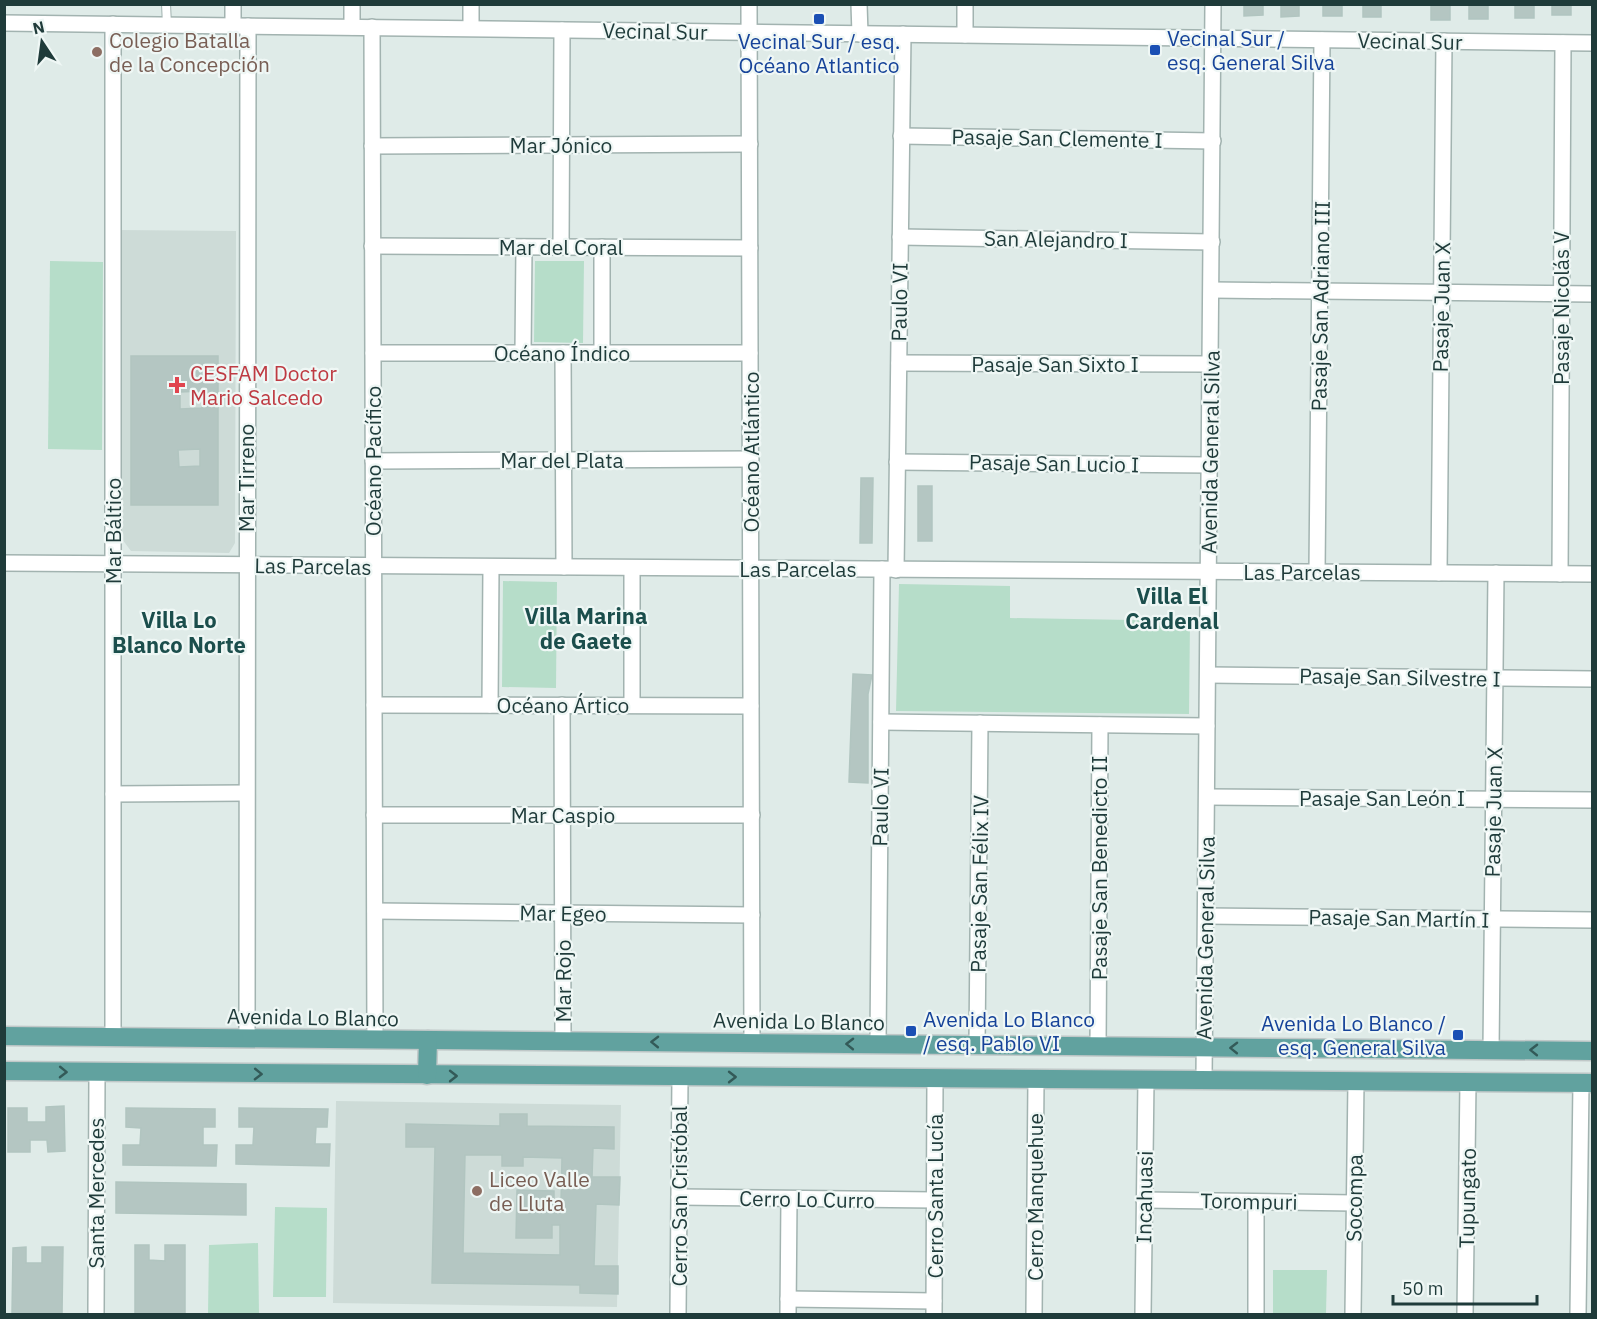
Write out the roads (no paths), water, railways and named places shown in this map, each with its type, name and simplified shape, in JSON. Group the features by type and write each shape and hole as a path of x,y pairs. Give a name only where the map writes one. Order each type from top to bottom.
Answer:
{"main road":[{"name":"Avenida Lo Blanco","path":"4,1036 1593,1051"},
{"path":"428,1040 428,1075"},
{"path":"4,1071 1587,1083"}],"street":[{"name":"Mar Tirreno","path":"233,4 241,26 246,565 247,1038"},
{"path":"352,4 352,27"},
{"path":"471,4 471,28"},
{"name":"Océano Atlántico","path":"749,4 752,1043"},
{"path":"860,4 860,34"},
{"path":"965,4 965,35"},
{"name":"Avenida General Silva","path":"1204,1079 1214,4"},
{"name":"Vecinal Sur","path":"4,22 1593,43"},
{"name":"Mar Báltico","path":"113,24 113,1037"},
{"name":"Océano Pacífico","path":"372,27 375,1040"},
{"path":"561,247 562,30"},
{"name":"Paulo VI","path":"878,1044 881,722 897,462 903,34"},
{"name":"Pasaje San Adriano III","path":"1317,572 1322,40"},
{"name":"Pasaje Juan X","path":"1438,573 1444,41"},
{"name":"Pasaje Nicolás V","path":"1560,574 1563,43"},
{"name":"Pasaje San Clemente I","path":"901,136 1213,141"},
{"name":"Mar Jónico","path":"372,146 750,144"},
{"name":"San Alejandro I","path":"900,237 1212,242"},
{"name":"Mar del Coral","path":"372,246 750,248"},
{"path":"523,353 524,247"},
{"path":"602,247 602,353"},
{"path":"1212,290 1593,294"},
{"name":"Océano Índico","path":"373,353 750,353"},
{"path":"563,353 564,567"},
{"name":"Pasaje San Sixto I","path":"898,363 1211,364"},
{"name":"Mar del Plata","path":"373,461 751,459"},
{"name":"Pasaje San Lucio I","path":"897,462 1210,465"},
{"name":"Las Parcelas","path":"4,563 1593,574"},
{"path":"490,705 491,567"},
{"path":"632,568 632,705"},
{"name":"Pasaje Juan X","path":"1491,1050 1496,573"},
{"name":"Pasaje San Silvestre I","path":"1208,675 1593,679"},
{"name":"Océano Ártico","path":"374,705 751,706"},
{"name":"Mar Rojo","path":"562,705 563,1041"},
{"path":"881,722 1207,726"},
{"name":"Pasaje San Félix IV","path":"977,1045 980,723"},
{"name":"Pasaje San Benedicto II","path":"1098,1047 1100,725"},
{"path":"113,794 246,793"},
{"name":"Pasaje San León I","path":"1207,797 1593,800"},
{"name":"Mar Caspio","path":"374,815 752,815"},
{"name":"Mar Egeo","path":"375,911 752,915"},
{"name":"Pasaje San Martín I","path":"1206,916 1593,920"},
{"name":"Santa Mercedes","path":"96,1314 97,1072"},
{"name":"Cerro San Cristóbal","path":"678,1314 680,1077"},
{"name":"Cerro Santa Lucía","path":"934,1307 935,1078"},
{"name":"Cerro Manquehue","path":"1034,1314 1036,1078"},
{"name":"Incahuasi","path":"1143,1314 1146,1079"},
{"name":"Socompa","path":"1353,1314 1356,1081"},
{"name":"Tupungato","path":"1465,1314 1468,1082"},
{"path":"1578,1314 1586,1205 1587,1083"},
{"name":"Cerro Lo Curro","path":"680,1197 934,1200"},
{"path":"789,1199 788,1307 934,1307"},
{"name":"Torompuri","path":"1144,1200 1354,1203"},
{"path":"1256,1202 1256,1314"}],"lane":[{"path":"166,4 167,25"}],"place":[{"name":"Vecinal Sur / esq. Océano Atlantico","path":"819,19"},
{"name":"Vecinal Sur / esq. General Silva","path":"1155,50"},
{"name":"Colegio Batalla de la Concepción","path":"97,52"},
{"name":"CESFAM Doctor Mario Salcedo","path":"177,385"},
{"name":"Avenida Lo Blanco / esq. Pablo VI","path":"911,1031"},
{"name":"Avenida Lo Blanco / esq. General Silva","path":"1458,1035"},
{"name":"Liceo Valle de Lluta","path":"477,1191"}],"district":[{"name":"Villa El Cardenal","path":"1172,608"},
{"name":"Villa Marina de Gaete","path":"586,628"},
{"name":"Villa Lo Blanco Norte","path":"179,632"}]}
